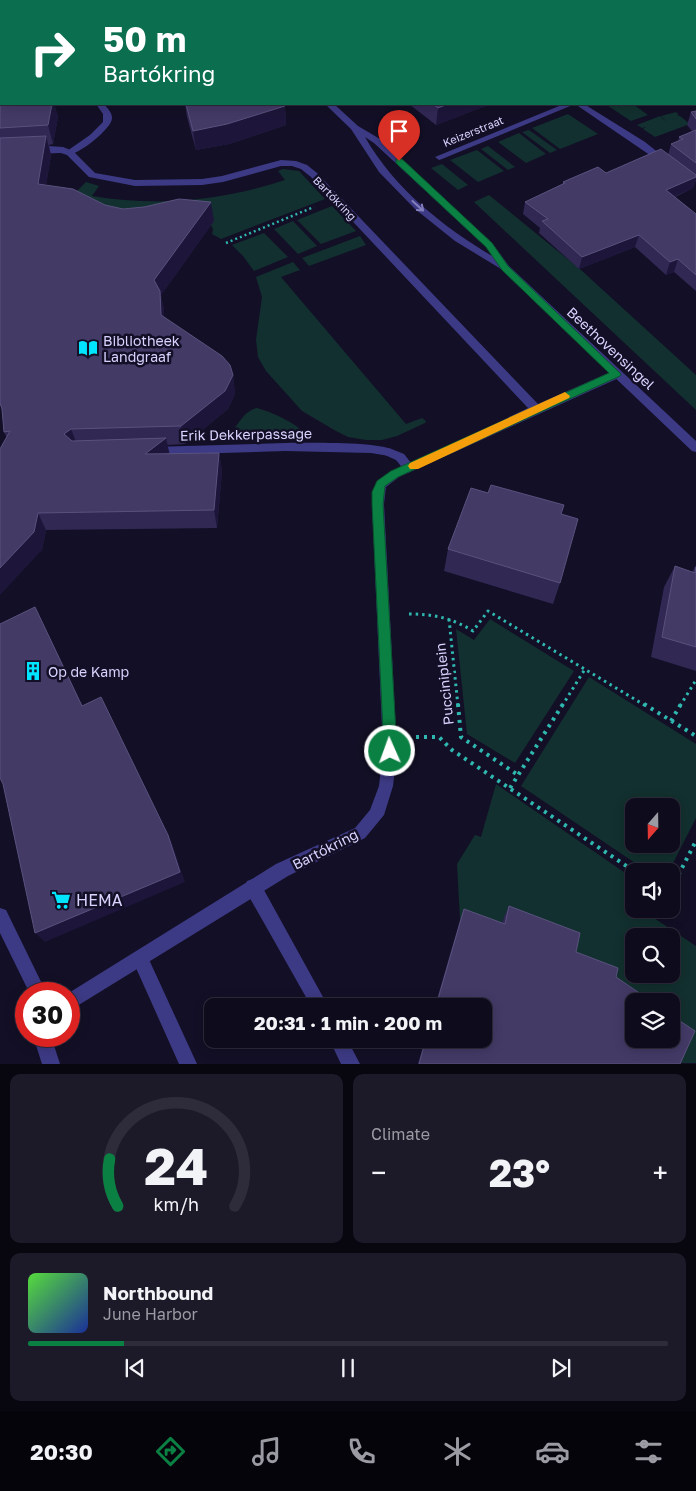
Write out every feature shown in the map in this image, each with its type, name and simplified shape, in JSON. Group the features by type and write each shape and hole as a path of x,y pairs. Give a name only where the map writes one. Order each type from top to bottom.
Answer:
{"street":[{"path":"0,152 48,149 70,153 104,128 108,115 101,105"},
{"name":"Beethovensingel","path":"330,105 355,128 377,141 489,245 505,268 696,448"},
{"name":"Keizerstraat","path":"440,157 569,105"},
{"path":"581,105 642,144 673,167"},
{"name":"Beethovensingel","path":"355,128 364,146 390,178 419,208 476,251 505,268"},
{"name":"Bartókring","path":"70,153 92,175 135,183 202,182 223,179 281,163 293,163 304,168 314,175 536,409"},
{"name":"Bartókring","path":"80,995 282,870 360,833 376,815 386,786 390,751 378,492 380,484 409,468 616,374"},
{"name":"Erik Dekkerpassage","path":"136,451 286,447 371,449 389,452 400,457 409,468"},
{"path":"253,887 315,998"},
{"path":"0,916 33,982"},
{"path":"140,959 188,1064"},
{"path":"46,1047 51,1064"},
{"path":"343,1048 351,1064"}],"path":[{"path":"440,614 449,620 456,620 473,631 488,611 696,736"},
{"name":"Pucciniplein","path":"449,620 461,737 518,775"},
{"path":"510,788 585,669"},
{"path":"671,721 696,680"},
{"name":"Pucciniplein","path":"390,736 439,737 452,750 625,865"},
{"path":"680,872 696,841"}],"green space":[{"path":"607,105 634,105 648,115 631,121"},
{"path":"676,112 679,115 677,116 680,116 690,124 655,137 643,129 646,127 642,128 637,125 660,116 667,122 661,116"},
{"path":"568,114 598,134 560,149 532,128"},
{"path":"529,130 557,150 550,153 522,132"},
{"path":"519,133 546,154 526,163 498,142"},
{"path":"488,146 515,167 508,170 481,149"},
{"path":"477,150 504,171 478,182 450,160"},
{"path":"442,164 468,185 458,190 431,168"},
{"path":"283,169 299,171 325,199 221,239 212,234 213,229 209,222 176,215 65,203 86,182 99,186 92,196 141,201 190,200 238,193 285,180 278,171"},
{"path":"489,195 581,270 696,375 696,410 474,202"},
{"path":"332,206 356,231 321,244 297,220"},
{"path":"293,221 317,246 298,254 274,229"},
{"path":"264,233 288,257 254,271 232,245"},
{"path":"360,236 366,245 309,266 302,258"},
{"path":"293,262 300,270 281,277 406,424 422,418 426,421 425,423 397,436 382,440 348,437 302,411 266,371 258,357 256,340 262,297 256,277"},
{"path":"257,408 289,421 305,433 305,438 273,440 235,437 234,429 241,419 246,413"},
{"path":"490,619 574,671 515,763 467,734 456,629 474,640"},
{"path":"589,677 696,744 696,818 680,849 680,798 625,798 625,853 678,853 673,863 635,863 521,786"},
{"path":"496,784 625,873 625,918 654,918 669,928 625,928 625,983 680,983 680,935 696,946 696,1063 670,1063 677,1048 680,1048 680,993 625,993 625,995 504,917 499,935 460,920 457,864 475,835 481,837"}],"building":[{"path":"0,105 52,105 48,125 0,128"},
{"path":"186,105 285,106 227,124 193,131"},
{"path":"434,105 446,105 438,108"},
{"path":"696,111 696,119 691,112"},
{"path":"696,130 696,163 671,144 683,139 679,137"},
{"path":"46,136 38,184 73,189 105,205 123,209 144,207 179,199 211,202 154,280 160,291 161,315 222,356 230,365 233,375 225,391 181,426 71,429 64,434 72,441 166,438 145,454 219,453 214,510 38,513 34,532 0,568 0,449 10,431 4,432 0,403 0,138"},
{"path":"661,149 696,175 696,177 666,190 696,214 696,275 678,259 670,262 639,235 582,257 542,221 548,219 525,202 565,183 563,182 598,167 606,173"},
{"path":"491,485 564,505 561,514 578,519 560,583 448,549 471,488 488,493"},
{"path":"675,566 695,573 696,567 696,647 662,637"},
{"name":"Op de Kamp","path":"35,607 82,706 101,697 168,835 180,872 35,933 3,784 0,778 0,624"},
{"path":"509,906 580,933 576,952 618,968 616,977 639,993 625,993 625,1048 680,1048 680,1021 695,1031 680,1064 419,1064 423,1048 492,1048 492,998 438,998 464,909 505,924"}],"slow traffic":[{"path":"414,466 565,396"}],"place":[{"name":"Bibliotheek Landgraaf","path":"88,348"},
{"name":"Op de Kamp","path":"33,671"},
{"name":"HEMA","path":"61,900"}],"route":[{"path":"390,751 378,504 380,484 394,474 616,374 505,268 489,245 399,161"}]}
